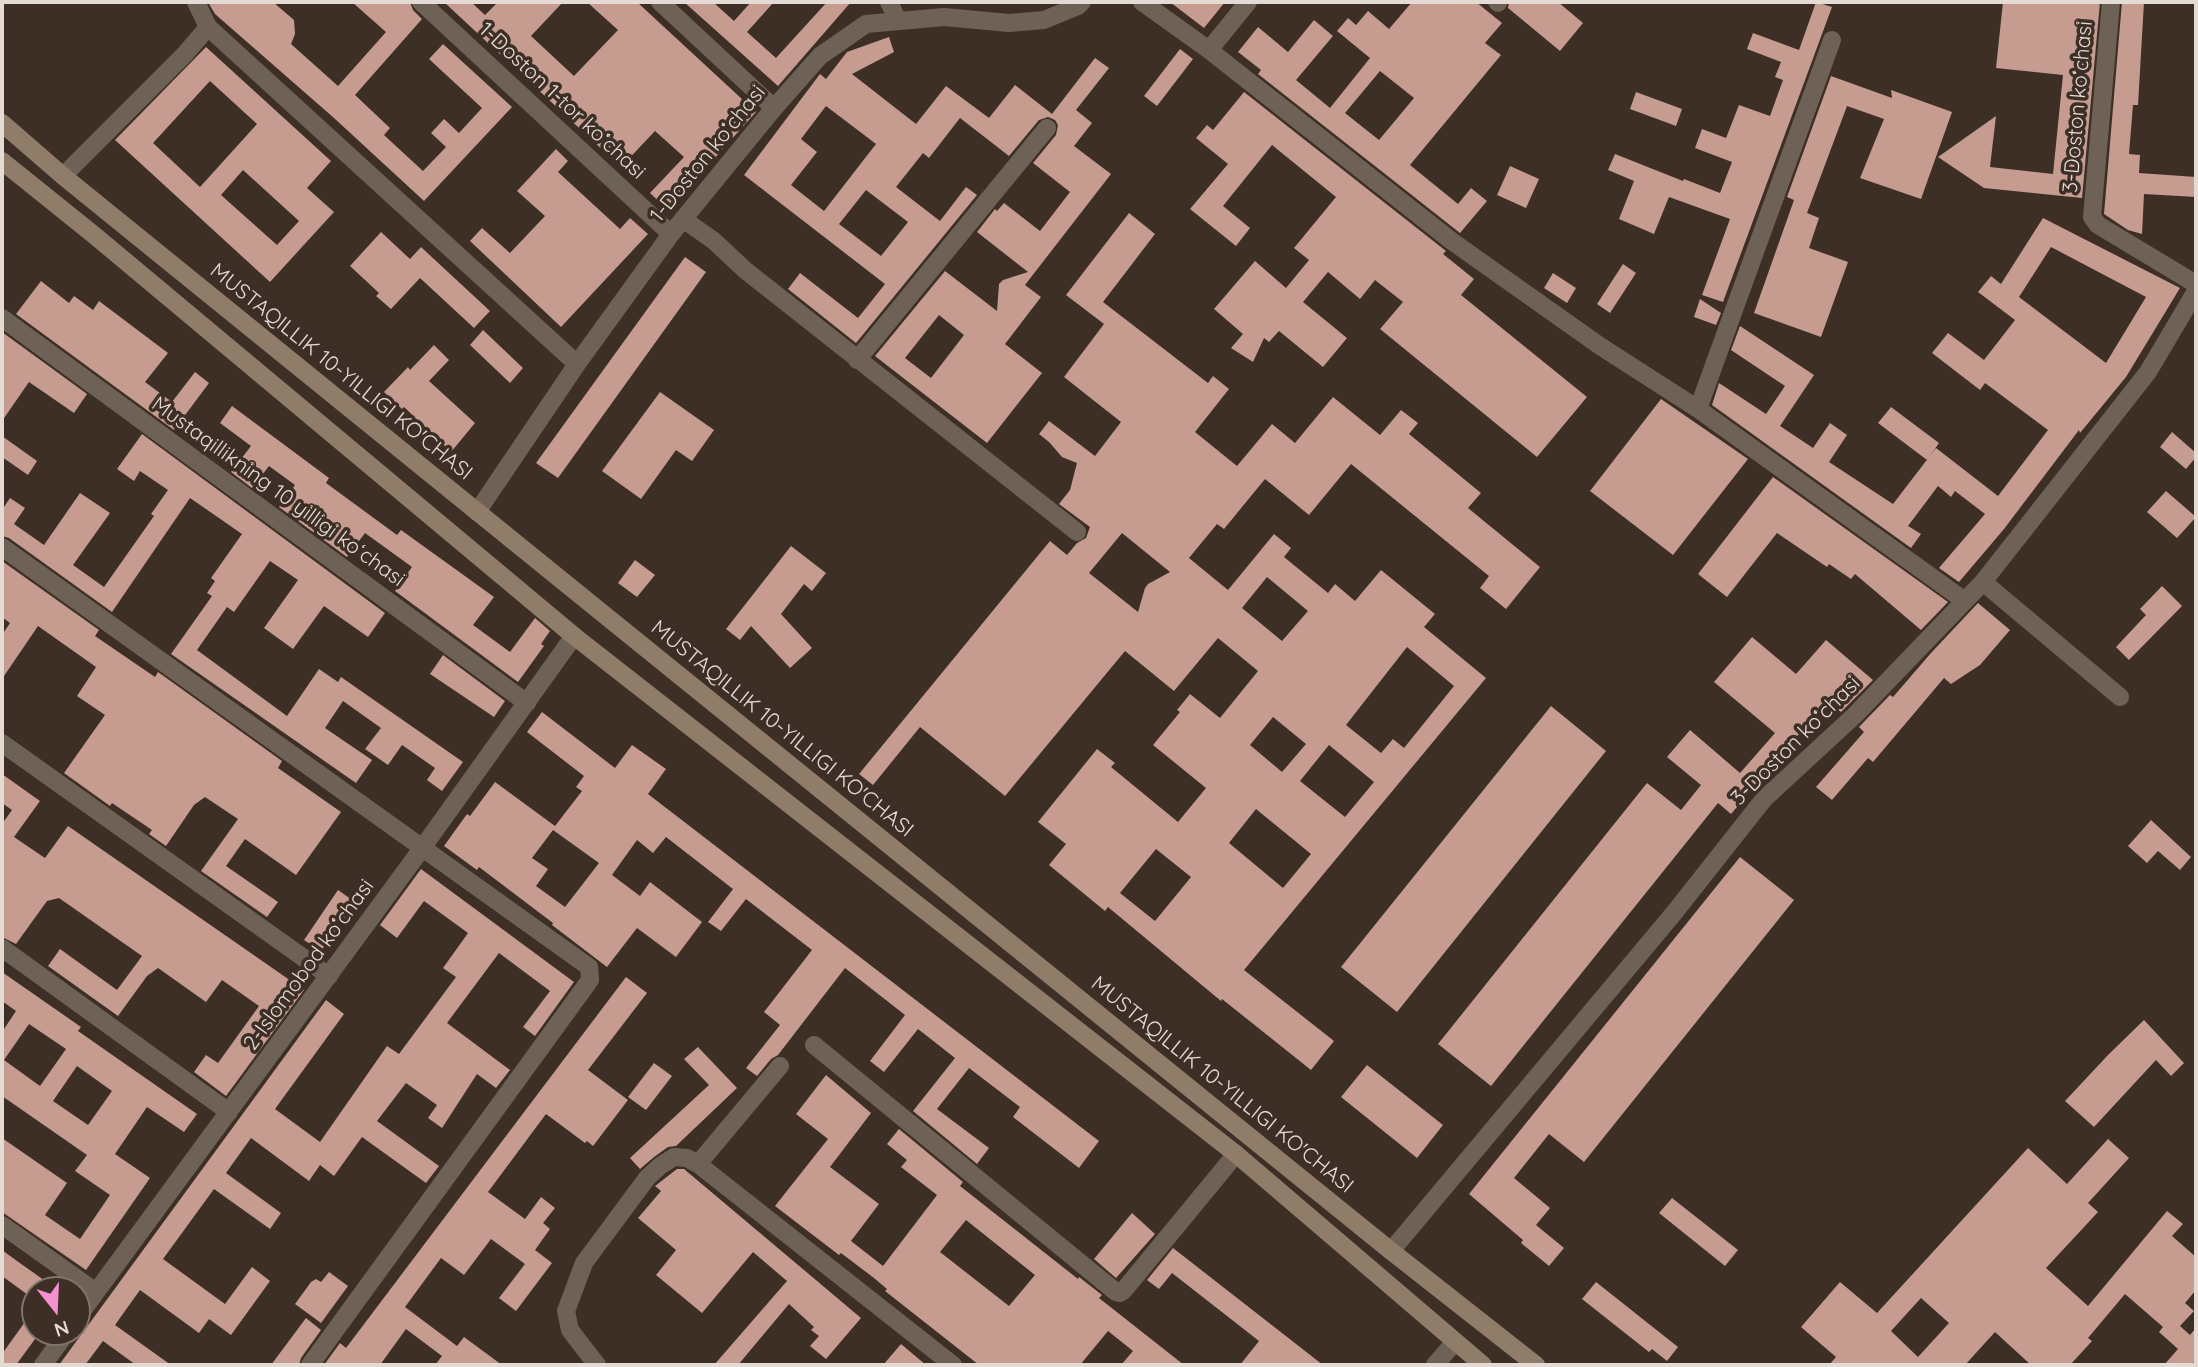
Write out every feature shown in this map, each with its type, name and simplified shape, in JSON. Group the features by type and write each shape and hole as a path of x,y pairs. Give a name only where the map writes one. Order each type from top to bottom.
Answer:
{"main road":[{"name":"MUSTAQILLIK 10-YILLIGI KO'CHASI","path":"2,123 63,176 477,512 1391,1251 1536,1365"},
{"path":"2,161 574,636 1236,1154 1454,1343 1483,1365"},
{"path":"36,188 63,176"}],"street":[{"path":"197,2 208,27 576,364"},
{"name":"1-Doston 1-tor koʻchasi","path":"421,2 671,234"},
{"path":"660,2 774,108"},
{"path":"889,2 897,19"},
{"name":"1-Doston koʻchasi","path":"477,512 576,364 671,234 820,56 866,23 944,17 1009,23 1044,20 1082,2"},
{"path":"1142,2 1209,51 1453,243 1600,346 1698,409 1965,601"},
{"path":"1209,51 1248,2"},
{"name":"3-Doston koʻchasi","path":"2111,2 2092,217 2098,225 2196,284"},
{"path":"63,176 185,54 208,27"},
{"path":"1698,409 1832,40"},
{"path":"857,360 1047,128"},
{"path":"683,219 714,241 857,360 1077,532"},
{"name":"3-Doston koʻchasi","path":"1391,1251 1665,924 1765,799 1855,715 1983,582 2148,372 2196,291"},
{"name":"Mustaqillikning 10 yilligi koʻchasi","path":"2,318 527,703"},
{"path":"2,547 589,967 590,980 310,1365"},
{"path":"1983,582 2120,697"},
{"name":"2-Islomobod koʻchasi","path":"91,1299 423,848 574,636"},
{"path":"2,743 329,976"},
{"path":"2,948 229,1112"},
{"path":"814,1045 1116,1292 1124,1290 1236,1154"},
{"path":"698,1164 780,1066"},
{"path":"597,1365 570,1330 566,1311 584,1263 647,1178 674,1157 687,1158 698,1164 953,1365"},
{"path":"2,1225 96,1292"},
{"path":"1435,1365 1454,1343"},
{"path":"43,1365 57,1346"}],"building":[{"path":"208,2 273,2 294,20 295,34 291,44 338,86 386,32 352,2 410,2 413,10 422,19 355,95 390,128 384,135 423,171 446,147 431,133 444,119 459,133 482,108 429,59 443,44 512,107 424,201 215,14"},
{"path":"444,2 471,2 485,15 498,2 563,2 531,36 574,76 618,30 587,2 637,2 756,112 668,210 650,193 684,157 655,131 621,167"},
{"path":"684,2 713,2 734,21 751,2 774,2 747,32 776,58 827,2 851,2 778,86"},
{"path":"1170,2 1225,2 1204,28"},
{"path":"1412,2 1476,2 1502,23 1485,43 1501,55 1410,165 1458,204 1471,188 1487,201 1460,233 1258,74 1261,70 1238,52 1258,27 1288,52 1314,20 1333,36 1296,80 1330,108 1370,58 1337,31 1348,18 1356,25 1368,11 1389,29","holes":["1380,71 1414,98 1379,140 1345,113"]},
{"path":"1509,2 1558,2 1583,23 1560,51 1508,8"},
{"path":"1816,2 1832,7 1723,302 1702,295 1730,219 1669,197 1654,234 1619,219 1634,181 1608,170 1615,154 1720,193 1732,162 1695,148 1702,129 1726,138 1739,105 1770,116 1783,80 1775,77 1781,62 1747,49 1753,33 1799,50"},
{"path":"2003,2 2100,2 2082,198 1984,188 1938,157 1996,116 1990,167 2053,174 2063,75 1996,68"},
{"path":"2122,2 2144,2 2138,105 2133,105 2129,154 2140,155 2139,173 2196,177 2196,197 2144,194 2142,234 2128,230 2104,214"},
{"path":"889,37 894,52 852,74 916,124 946,86 989,118 1015,85 1052,114 1095,58 1109,68 1076,110 1092,123 1074,146 1111,174 1025,285 1041,297 1005,344 1042,373 987,443 875,356 945,271 997,311 999,284 1003,280 1028,272 977,232 995,209 997,211 1004,203 1040,231 1070,192 1033,163 1056,135 1058,125 1048,117 1039,120 1009,156 960,118 929,158 923,153 896,187 940,221 966,187 977,195 856,343 788,289 800,273 858,318 885,284 744,175 820,74 826,79 847,52","holes":["826,106 876,144 824,211 791,185 817,152 801,139","866,190 908,222 881,256 839,224","939,315 964,335 931,378 905,358"]},
{"path":"206,47 331,161 307,188 334,212 270,282 115,140","holes":["210,81 257,124 200,187 153,143","243,170 299,221 277,245 221,195"]},
{"path":"1180,49 1193,59 1157,106 1144,96"},
{"path":"1831,76 1892,98 1891,90 1952,112 1921,199 1860,178 1884,119 1847,106 1807,213 1819,218 1809,248 1848,262 1821,337 1754,313 1794,200 1787,197"},
{"path":"1244,92 1446,251 1443,254 1474,279 1461,295 1587,397 1537,457 1380,329 1403,302 1375,280 1360,299 1328,272 1303,302 1347,338 1323,367 1279,331 1269,342 1264,338 1253,362 1231,348 1243,334 1214,309 1255,261 1286,288 1309,260 1294,248 1336,197 1272,145 1223,206 1250,228 1236,246 1190,209 1228,164 1196,138 1207,125 1213,130"},
{"path":"1636,92 1682,109 1676,126 1630,109"},
{"path":"556,149 568,161 558,172 620,229 630,218 648,234 561,327 470,241 482,228 510,253 545,216 517,191"},
{"path":"1510,166 1539,179 1526,208 1497,195"},
{"path":"1129,213 1155,234 1103,302 1208,383 1213,376 1229,389 1195,432 1237,466 1272,424 1295,443 1333,397 1380,435 1401,410 1418,423 1409,434 1481,493 1468,508 1540,567 1506,609 1480,588 1489,576 1351,464 1309,515 1265,479 1224,529 1217,524 1189,558 1228,590 1274,534 1291,548 1284,557 1328,593 1335,584 1355,601 1381,570 1435,614 1424,627 1486,678 1244,970 1334,1041 1311,1070 1222,999 1221,1001 1108,907 1105,911 1049,865 1066,844 1038,822 1097,749 1115,763 1111,767 1178,822 1206,788 1153,745 1180,712 1177,710 1190,694 1220,718 1258,671 1218,638 1174,691 1125,651 1005,796 920,727 873,785 859,774 1050,541 1067,555 1077,543 1086,538 1090,527 1059,504 1070,490 1077,463 1062,457 1039,434 1049,421 1095,456 1121,422 1064,377 1104,324 1066,295","holes":["1122,533 1170,572 1148,584 1138,612 1089,573","1267,577 1308,611 1282,641 1242,608","1407,647 1454,686 1404,748 1393,739 1381,753 1346,725","1273,717 1306,744 1282,772 1250,745","1329,745 1374,782 1345,817 1300,781","1256,809 1311,854 1283,888 1229,843","1156,849 1191,877 1155,921 1120,893"]},
{"path":"2043,218 2180,288 2126,377 2080,433 2079,430 2004,529 1959,582 1939,568 1985,514 1955,491 1951,497 1938,486 1908,526 1921,534 1911,548 1712,405 1719,383 1766,414 1785,386 1731,350 1740,326 1814,375 1780,426 1813,448 1830,423 1847,435 1829,462 1893,504 1936,448 1998,496 2048,430 1985,383 1980,390 1932,353 1948,333 1984,360 2015,320 1978,292 1991,276 2001,284","holes":["2051,247 2146,297 2106,363 2019,297"]},
{"path":"381,232 410,259 421,247 490,311 474,328 420,278 391,309 376,296 379,293 350,266"},
{"path":"685,257 706,272 558,478 536,463"},
{"path":"1623,264 1636,273 1610,313 1597,304"},
{"path":"1553,273 1576,288 1567,303 1544,288"},
{"path":"41,281 69,303 74,296 93,310 99,301 168,353 145,382 172,402 195,372 209,383 174,430 16,314"},
{"path":"1700,299 1721,313 1716,325 1694,317"},
{"path":"483,330 523,368 510,383 470,345"},
{"path":"2,332 87,394 74,413 29,382 2,421"},
{"path":"434,345 449,360 429,381 475,423 451,452 404,407 402,409 384,392"},
{"path":"660,392 714,430 692,461 676,450 641,499 602,471"},
{"path":"1661,399 1748,459 1673,555 1590,491"},
{"path":"232,406 329,478 326,483 397,535 401,530 494,597 473,625 510,652 535,618 550,631 541,644 544,646 518,682 395,591 412,567 365,533 347,557 279,507 295,485 269,466 252,488 231,472 251,446 220,423"},
{"path":"1891,407 1939,443 1927,460 1878,423"},
{"path":"2172,432 2196,453 2196,457 2186,469 2160,447"},
{"path":"142,434 385,613 368,637 324,606 293,649 264,628 298,580 270,561 234,612 227,607 197,650 287,716 319,669 338,682 341,677 463,762 442,791 427,780 435,768 402,745 388,765 365,749 381,728 343,701 325,728 372,760 356,783 171,654 212,596 207,593 215,581 211,578 242,534 190,498 112,612 9,538 2,536 2,510 10,498 25,508 14,524 44,545 80,493 110,513 73,565 104,587 154,516 151,514 168,490 140,471 134,481 117,469"},
{"path":"2,436 37,461 28,475 2,457"},
{"path":"1773,477 1948,602 1921,630 1855,574 1851,579 1829,564 1827,567 1777,533 1727,597 1698,574"},
{"path":"2166,491 2196,517 2177,538 2147,512"},
{"path":"791,546 826,573 812,591 804,584 781,614 812,648 790,668 751,626 740,640 726,629"},
{"path":"635,560 655,575 637,597 618,583"},
{"path":"2,561 99,630 95,636 155,677 158,672 282,761 278,768 341,812 296,875 245,839 226,866 278,902 267,917 201,871 238,819 205,797 194,805 166,846 149,834 152,830 112,803 110,806 64,773 105,715 77,696 96,667 38,626 2,679 2,635 10,623 2,617"},
{"path":"2162,586 2182,606 2129,660 2116,647 2146,615 2140,609"},
{"path":"1978,603 2010,630 1980,665 1951,684 1944,678 1873,762 1868,758 1832,800 1816,787 1864,732 1859,727 1890,695 1893,697"},
{"path":"1752,637 1796,674 1826,640 1873,680 1841,712 1827,701 1731,814 1718,803 1491,1086 1438,1044 1647,783 1681,810 1701,785 1667,757 1690,730 1740,773 1775,733 1714,682"},
{"path":"443,655 505,701 494,717 430,674"},
{"path":"1551,706 1606,751 1397,1012 1341,967"},
{"path":"542,712 615,768 632,745 666,769 648,794 1099,1141 1079,1168 1013,1117 1020,1107 969,1068 937,1109 989,1148 977,1164 913,1111 955,1058 918,1029 884,1072 870,1061 905,1015 845,968 778,1055 771,1059 757,1076 746,1068 780,1025 764,1012 812,950 746,899 721,931 708,922 733,889 666,837 653,853 637,840 612,875 640,896 650,882 702,922 676,957 637,928 607,967 479,867 477,870 444,846 495,782 555,826 582,791 576,787 584,776 527,732","holes":["553,830 599,863 565,907 536,886 548,869 532,858"]},
{"path":"2,774 40,801 14,837 45,858 68,826 304,990 226,1096 194,1072 206,1055 218,1063 259,1006 222,980 206,1002 158,968 147,976 118,1016 48,966 60,949 117,990 142,956 59,898 47,901 16,944 2,937 2,824 12,810 2,803"},
{"path":"2151,820 2191,857 2180,870 2158,851 2147,863 2128,846"},
{"path":"1740,857 1794,900 1584,1162 1549,1134 1514,1178 1550,1208 1536,1225 1564,1248 1549,1266 1469,1194"},
{"path":"421,869 574,982 535,1036 523,1027 550,991 499,953 447,1023 510,1070 496,1088 477,1074 442,1128 428,1118 437,1105 406,1083 377,1121 439,1166 426,1183 362,1137 334,1176 320,1165 309,1181 251,1138 226,1173 281,1213 270,1229 214,1189 163,1259 225,1304 252,1267 270,1281 231,1335 209,1319 199,1333 140,1290 115,1325 171,1365 136,1365 103,1341 85,1365 59,1365 73,1346 91,1346 91,1321 326,1000 344,1014 275,1109 320,1142 387,1046 399,1054 456,977 443,968 468,933 424,901 397,938 380,925"},
{"path":"338,890 355,902 321,951 304,940"},
{"path":"2,972 81,1027 78,1031 197,1114 184,1132 147,1107 115,1154 150,1178 86,1270 2,1212 2,1138 67,1183 45,1215 80,1239 110,1195 75,1171 87,1155 2,1096 2,1032 16,1011 2,1001","holes":["29,1024 66,1049 40,1086 4,1060","77,1066 112,1091 88,1125 53,1101"]},
{"path":"626,977 647,993 588,1070 628,1100 593,1146 546,1114 488,1192 525,1219 541,1197 555,1208 543,1223 550,1229 535,1250 552,1263 516,1311 499,1298 525,1264 491,1239 464,1275 441,1258 405,1307 457,1346 464,1337 502,1365 435,1365 442,1356 406,1329 380,1365 324,1365 340,1343 346,1348"},
{"path":"2144,1020 2184,1063 2171,1076 2156,1060 2094,1127 2065,1101"},
{"path":"698,1047 737,1088 676,1146 668,1147 640,1169 630,1158 709,1085 684,1059"},
{"path":"654,1063 672,1076 646,1110 628,1097"},
{"path":"1367,1065 1443,1125 1417,1158 1341,1097"},
{"path":"826,1075 871,1113 830,1167 879,1204 851,1241 883,1266 937,1195 901,1167 907,1160 887,1144 899,1129 963,1182 960,1186 1102,1295 1099,1298 1184,1365 1121,1365 1133,1351 1108,1331 1080,1365 979,1365 885,1291 887,1289 874,1278 775,1206 828,1139 796,1114","holes":["966,1220 1035,1275 1009,1306 940,1252"]},
{"path":"2108,1139 2129,1158 2088,1203 2098,1212 2046,1268 2088,1306 2167,1211 2183,1224 2172,1236 2196,1257 2196,1290 2185,1303 2194,1311 2180,1326 2190,1335 2196,1328 2196,1365 2194,1362 2191,1365 2164,1365 2178,1349 2159,1332 2163,1327 2125,1294 2088,1338 2092,1341 2070,1365 2031,1365 1995,1332 1965,1365 1829,1365 1836,1357 1801,1327 1840,1282 1877,1313 2028,1148 2067,1184","holes":["1921,1298 1949,1323 1918,1357 1891,1331"]},
{"path":"677,1169 684,1169 861,1318 826,1359 810,1346 819,1336 811,1330 814,1327 789,1304 738,1365 714,1365 787,1281 753,1252 702,1313 656,1275 676,1250 638,1218 661,1191 655,1186"},
{"path":"1672,1198 1738,1250 1725,1266 1659,1213"},
{"path":"1132,1213 1155,1234 1116,1278 1094,1259"},
{"path":"1173,1248 1323,1365 1240,1365 1259,1341 1172,1273 1159,1289 1147,1280"},
{"path":"2,1250 38,1276 21,1276 21,1290 2,1276"},
{"path":"329,1272 348,1286 321,1323 295,1304 311,1282 316,1279 321,1282"},
{"path":"1596,1282 1678,1347 1667,1361 1652,1349 1649,1352 1582,1299"},
{"path":"306,1318 321,1330 299,1365 271,1365"},
{"path":"21,1328 21,1346 30,1346 16,1365 2,1365 2,1354"},
{"path":"901,1344 926,1365 883,1365"}]}
